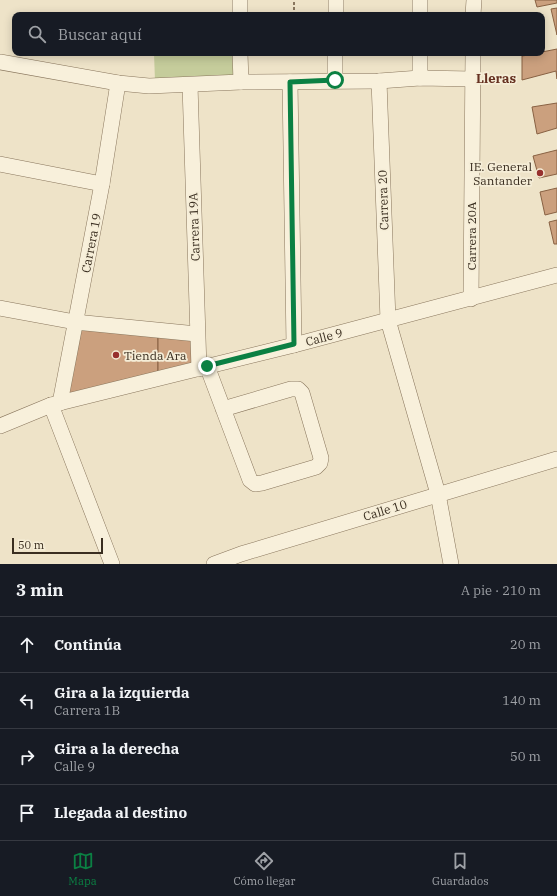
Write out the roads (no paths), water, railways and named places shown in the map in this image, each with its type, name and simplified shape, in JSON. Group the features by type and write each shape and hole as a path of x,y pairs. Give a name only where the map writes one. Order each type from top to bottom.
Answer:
{"street":[{"path":"240,0 240,12"},
{"path":"336,0 336,12"},
{"path":"420,0 420,12"},
{"path":"473,12 474,0"},
{"path":"240,56 240,82"},
{"path":"335,56 335,80"},
{"path":"420,56 420,78"},
{"name":"Carrera 20A","path":"471,299 473,56"},
{"path":"0,64 118,83 149,86 240,82 335,80 379,81 420,78 472,79"},
{"name":"Carrera 20","path":"379,81 388,320 438,494 451,564"},
{"path":"290,82 294,344"},
{"name":"Carrera 19","path":"56,404 75,322 102,184 118,83"},
{"name":"Carrera 19A","path":"190,85 197,334 203,367 224,409 250,480 255,484 316,467 320,464 321,458 302,393 298,389 290,389 224,409"},
{"path":"0,164 102,184"},
{"name":"Calle 9","path":"0,426 56,404 471,299 557,275"},
{"path":"0,308 75,322 197,334"},
{"path":"56,404 112,564"},
{"name":"Calle 10","path":"214,564 248,552 557,459"}],"place":[{"name":"IE. General Santander","path":"540,173"},
{"name":"Tienda Ara","path":"116,355"}],"district":[{"name":"Lleras","path":"496,78"}]}
